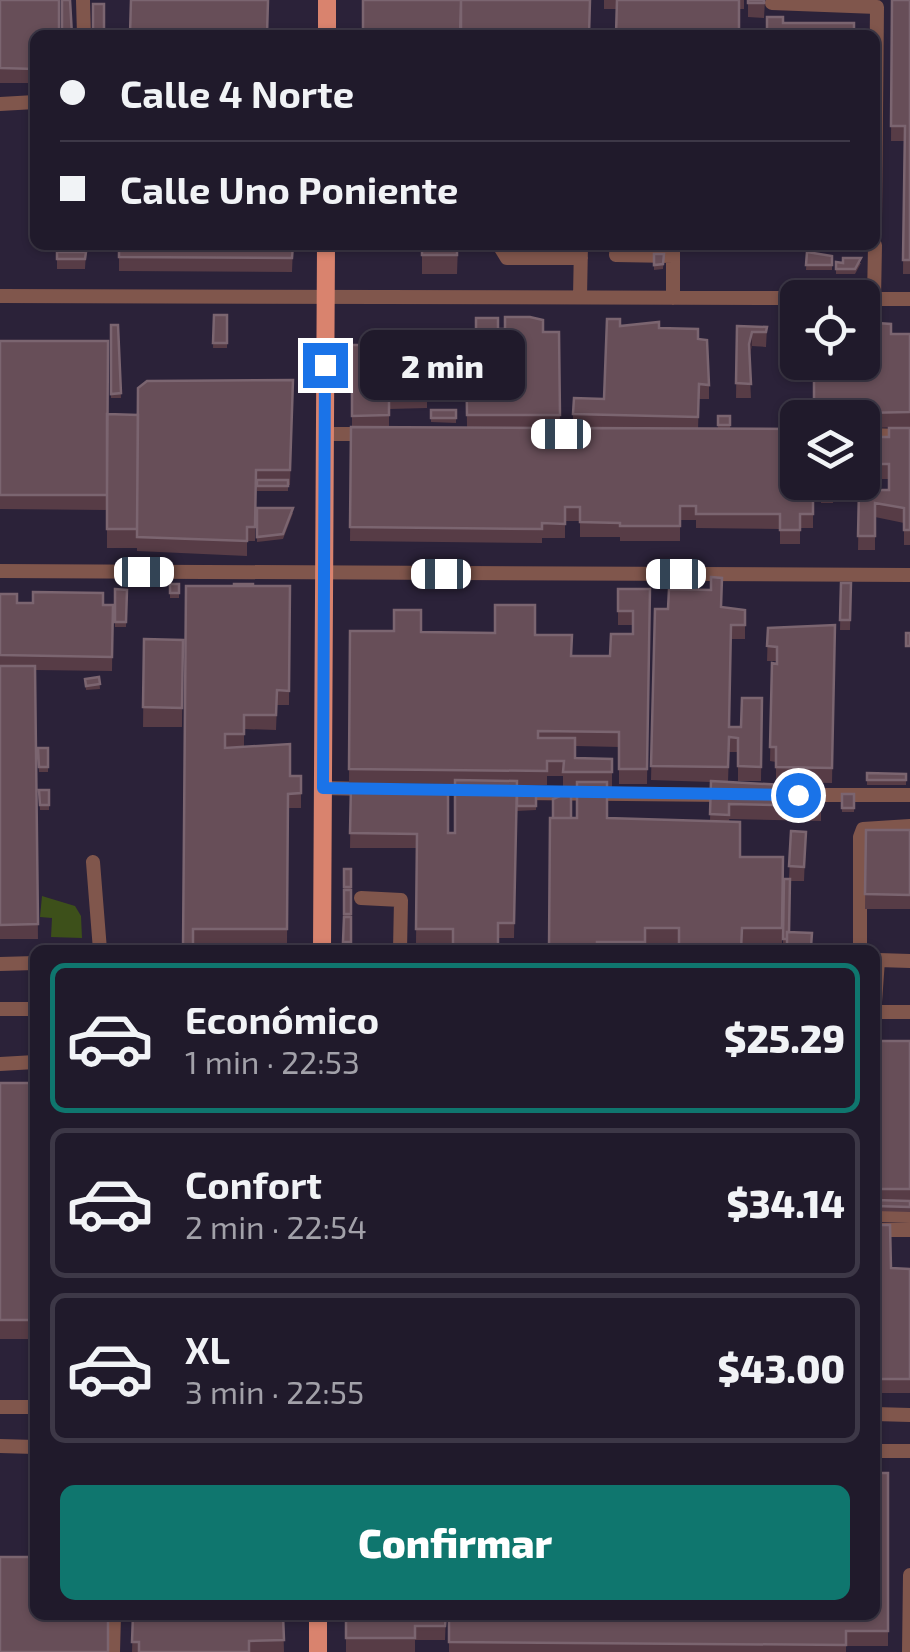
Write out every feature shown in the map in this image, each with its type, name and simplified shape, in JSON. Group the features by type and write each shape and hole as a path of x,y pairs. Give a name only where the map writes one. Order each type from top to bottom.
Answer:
{"main road":[{"path":"327,0 327,30"},
{"path":"322,945 326,250"},
{"path":"318,1620 318,1652"}],"street":[{"path":"83,0 84,30"},
{"path":"772,2 878,7 878,30"},
{"path":"0,104 30,102"},
{"path":"502,250 507,258 581,251 580,297"},
{"path":"616,250 616,255 673,251 673,298"},
{"path":"870,280 874,250"},
{"path":"0,296 780,298"},
{"path":"880,299 910,300"},
{"path":"325,434 384,434"},
{"path":"502,434 620,434"},
{"path":"880,436 910,436"},
{"path":"0,571 910,576"},
{"path":"323,788 380,789"},
{"path":"496,792 743,795"},
{"path":"780,795 910,795"},
{"path":"860,945 863,829 910,826"},
{"path":"93,862 100,945"},
{"path":"361,898 401,900 400,945"},
{"path":"880,960 910,961"},
{"path":"0,964 30,963"},
{"path":"0,1009 30,1009"},
{"path":"880,1012 910,1012"},
{"path":"0,1064 30,1062"},
{"path":"880,1216 910,1216"},
{"path":"880,1230 910,1230"},
{"path":"0,1406 30,1407"},
{"path":"880,1414 910,1415"},
{"path":"0,1446 30,1447"},
{"path":"880,1451 910,1451"},
{"path":"908,1652 910,1575"},
{"path":"114,1620 114,1652"}],"green space":[{"path":"42,896 75,906 81,916 82,938 51,937 52,918 40,917"}],"building":[{"path":"0,0 59,0 59,30 30,30 30,69 0,68"},
{"path":"62,0 70,0 72,30 62,30"},
{"path":"131,0 268,0 267,30 130,30"},
{"path":"363,0 461,0 460,30 363,30"},
{"path":"461,0 590,0 589,30 461,30"},
{"path":"617,0 739,0 739,30 616,30"},
{"path":"892,0 910,0 910,260 903,260 905,126 891,126"},
{"path":"93,4 104,4 104,30 93,30"},
{"path":"767,17 783,17 783,23 854,23 854,30 767,30"},
{"path":"119,250 293,250 292,258 119,257"},
{"path":"422,250 457,250 457,255 422,255"},
{"path":"57,252 86,252 85,259 57,259"},
{"path":"807,252 832,256 832,265 806,265"},
{"path":"654,254 664,254 663,264 654,265"},
{"path":"843,258 861,258 855,269 836,269 836,262 843,263"},
{"path":"214,315 227,315 227,343 213,343"},
{"path":"505,317 543,320 543,332 559,332 560,415 467,415 466,343 476,343 476,318 498,318 498,329 505,329"},
{"path":"607,319 620,319 620,326 659,322 659,328 698,329 698,339 707,340 709,385 699,384 698,417 573,414 574,398 604,399"},
{"path":"880,323 891,324 891,334 910,334 910,412 880,413 880,400 814,400 814,380 880,380"},
{"path":"111,325 118,325 121,393 111,394"},
{"path":"737,326 767,327 766,332 752,332 751,384 736,383"},
{"path":"0,341 108,341 107,495 0,495"},
{"path":"352,345 375,345 375,358 427,357 427,394 389,394 389,415 352,416"},
{"path":"293,380 290,470 256,470 255,527 247,527 247,541 137,537 138,388 147,381"},
{"path":"431,410 456,410 456,418 431,418"},
{"path":"107,414 138,415 137,529 107,529"},
{"path":"718,416 730,416 730,425 718,425"},
{"path":"351,427 543,428 543,439 581,439 581,428 780,429 780,500 813,500 813,514 800,514 800,530 780,530 780,514 696,514 696,506 680,506 680,526 580,522 580,507 565,507 565,524 542,523 542,529 350,527"},
{"path":"889,428 910,428 910,530 904,530 904,508 875,503 875,536 858,536 859,500 880,500 880,490 889,490 889,464 880,464 880,437 889,437"},
{"path":"257,480 288,480 288,486 257,486"},
{"path":"257,508 293,508 283,534 257,537"},
{"path":"711,577 722,578 721,607 745,610 745,625 731,625 729,727 741,727 742,698 762,698 761,767 738,766 738,738 729,737 728,767 651,766 655,609 668,609 669,589 711,590"},
{"path":"841,583 851,583 850,620 840,620"},
{"path":"170,584 179,584 179,593 170,593"},
{"path":"186,586 290,586 289,691 277,690 276,715 244,715 244,734 225,734 225,748 290,744 290,776 301,776 301,793 288,794 287,929 193,929 193,945 183,945"},
{"path":"115,589 127,590 126,622 115,622"},
{"path":"618,589 650,589 647,769 619,769 619,732 538,731 538,738 575,738 575,758 612,759 612,772 563,772 564,761 547,761 547,771 349,769 350,631 394,631 394,610 421,610 421,632 495,633 495,605 535,605 535,635 572,635 571,656 610,656 611,634 633,634 633,611 618,611"},
{"path":"33,592 103,593 103,605 113,605 112,657 0,655 0,594 17,594 17,603 33,603"},
{"path":"835,625 832,768 776,767 776,747 770,747 772,663 777,664 777,647 767,646 768,628"},
{"path":"144,639 183,640 182,708 143,707"},
{"path":"0,666 35,666 38,924 0,925"},
{"path":"99,677 100,684 86,686 85,679"},
{"path":"38,748 48,748 48,767 39,767"},
{"path":"867,773 906,774 906,780 867,780"},
{"path":"455,780 517,781 514,923 498,923 498,945 453,945 453,929 416,929 417,834 350,833 351,786 448,787 448,833 455,833"},
{"path":"711,781 821,787 821,806 729,804 729,815 710,814"},
{"path":"577,782 607,782 607,818 740,822 740,857 783,857 782,928 742,928 741,945 679,945 679,928 645,928 645,942 549,945 550,818 577,818"},
{"path":"39,790 49,790 49,805 40,805"},
{"path":"517,791 536,791 536,806 517,806"},
{"path":"571,791 571,818 553,818 553,799"},
{"path":"842,794 854,794 854,808 842,808"},
{"path":"866,830 910,830 910,895 865,894"},
{"path":"791,831 806,832 804,867 789,866"},
{"path":"344,869 351,869 351,887 344,887"},
{"path":"784,879 790,879 787,939 783,939"},
{"path":"344,890 351,890 351,914 344,914"},
{"path":"344,917 351,917 351,942 343,942"},
{"path":"787,932 812,933 811,945 787,945"},
{"path":"880,1041 910,1041 910,1189 880,1189"},
{"path":"0,1083 30,1083 30,1320 0,1320"},
{"path":"880,1200 910,1201 910,1207 880,1206"},
{"path":"880,1225 890,1225 891,1268 910,1269 910,1379 880,1379"},
{"path":"880,1473 888,1473 888,1631 846,1631 846,1645 449,1642 449,1620 880,1620"},
{"path":"0,1557 30,1557 30,1620 108,1620 108,1652 0,1652"},
{"path":"133,1620 283,1620 284,1640 249,1641 249,1652 139,1652 139,1642 132,1642"},
{"path":"346,1620 446,1620 445,1626 415,1626 415,1638 346,1638"}],"route":[{"path":"325,365 323,788 650,796 798,795"}]}
